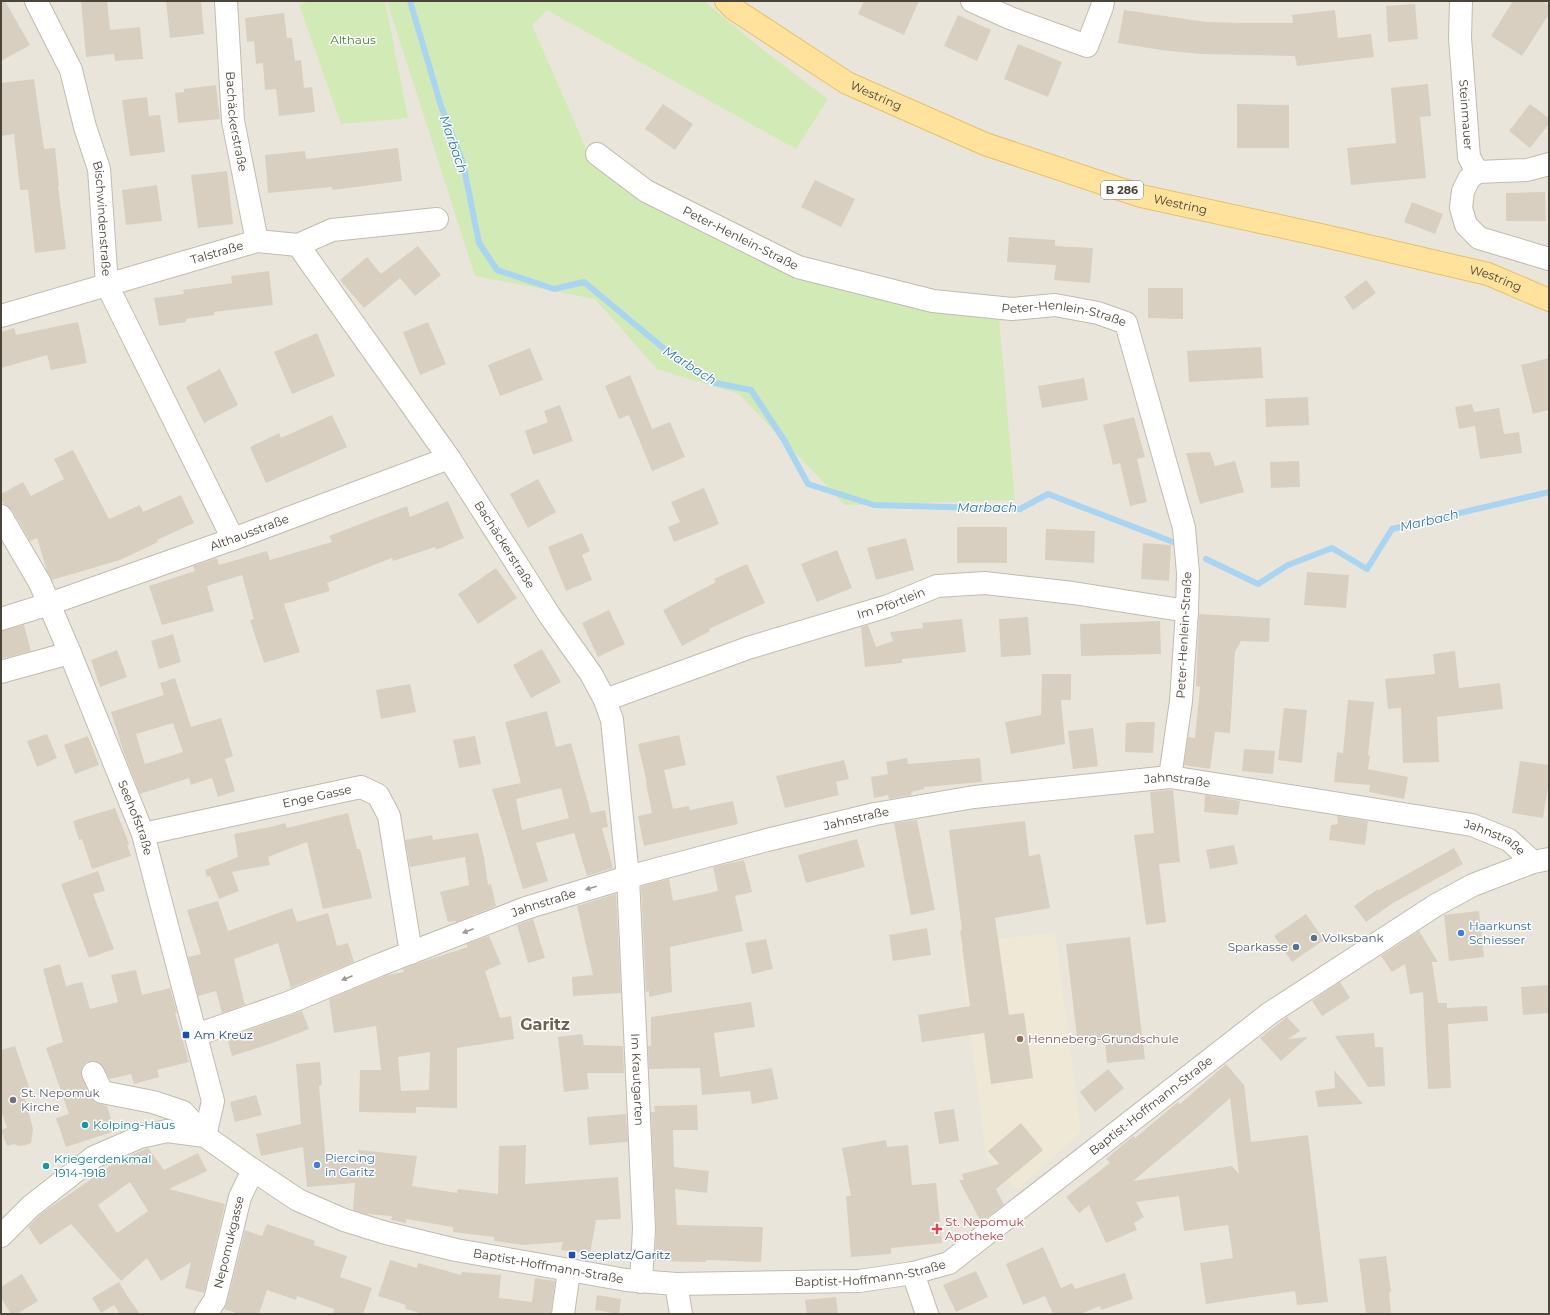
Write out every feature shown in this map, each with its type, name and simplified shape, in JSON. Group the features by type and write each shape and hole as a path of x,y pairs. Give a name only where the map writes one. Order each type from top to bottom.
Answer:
{"main road":[{"name":"Westring","path":"726,1 734,9 847,83 985,144 1140,196 1325,236 1488,274 1549,300"}],"street":[{"name":"Bischwindenstraße","path":"36,1 71,70 84,127 99,169 107,285 233,539"},
{"name":"Bachäckerstraße","path":"226,1 233,121 257,241"},
{"path":"972,1 1010,18 1086,46 1103,1"},
{"name":"Steinmauer","path":"1460,1 1460,38 1469,157 1477,172"},
{"name":"Peter-Henlein-Straße","path":"597,154 646,191 798,267 933,301 1012,309 1056,305 1098,313 1126,323 1184,528 1188,573 1187,611 1181,701 1170,777"},
{"path":"1549,164 1527,170 1477,172 1469,179 1462,191 1462,208 1466,225 1479,238 1549,259"},
{"name":"Talstraße","path":"1,316 257,241 298,245 332,230 436,219"},
{"name":"Bachäckerstraße","path":"298,245 449,458 550,616 591,674 605,700 612,720 628,877"},
{"name":"Althausstraße","path":"1,619 49,604 233,539 449,458"},
{"name":"Seehofstraße","path":"1,516 40,583 143,834 214,1101 206,1136"},
{"name":"Im Pförtlein","path":"605,700 748,648 888,606 937,586 992,584 1074,592 1187,611"},
{"path":"1,672 70,653"},
{"name":"Jahnstraße","path":"196,1036 288,1003 526,908 628,877 875,814 974,797 1170,777 1472,825 1509,840 1541,861"},
{"name":"Enge Gasse","path":"143,834 361,787 378,795 389,816 412,953"},
{"name":"Baptist-Hoffmann-Straße","path":"206,1136 298,1200 344,1220 379,1231 456,1250 569,1271 641,1282 676,1284 859,1280 913,1273 949,1263 1270,1013 1436,905 1474,885 1541,861"},
{"name":"Im Krautgarten","path":"628,877 644,1229 641,1282"},
{"path":"93,1073 102,1092 153,1102 184,1112 206,1136"},
{"path":"1,1236 31,1206 94,1157 140,1137 167,1131 206,1136"},
{"name":"Nepomukgasse","path":"206,1314 215,1300 240,1197 253,1170"},
{"path":"563,1314 569,1271"},
{"path":"913,1273 927,1314"},
{"path":"676,1284 681,1314"}],"shaded area":[{"path":"1,1 1549,1 1549,1314 1,1314"},
{"name":"Henneberg-Grundschule","path":"1055,932 1081,1132 1017,1189 986,1156 959,945"}],"green space":[{"name":"Althaus","path":"316,1 385,1 408,118 341,124 299,4"},
{"path":"387,1 704,1 762,49 828,99 796,149 547,10 532,25 592,162 644,194 798,279 999,318 1015,500 845,505 739,394 657,369 595,299 475,276"}],"building":[{"path":"1,1 5,1 30,45 1,61"},
{"path":"81,1 107,1 110,30 140,27 143,59 115,61 114,54 86,57"},
{"path":"166,1 201,1 204,34 170,38"},
{"path":"864,1 919,1 904,35 858,14"},
{"path":"1513,1 1542,1 1549,5 1549,14 1522,56 1491,36"},
{"path":"1415,4 1418,39 1388,42 1386,6"},
{"path":"1124,10 1206,22 1293,23 1292,15 1335,10 1338,38 1371,34 1374,57 1297,66 1295,56 1201,54 1161,50 1118,43"},
{"path":"284,13 287,38 292,38 295,61 301,60 304,88 312,87 315,112 279,116 276,89 265,90 263,63 256,64 254,41 247,42 245,18"},
{"path":"958,15 991,30 977,61 944,46"},
{"path":"1018,44 1062,62 1048,97 1004,79"},
{"path":"34,79 44,149 55,148 66,249 35,253 28,190 20,190 14,134 1,136 1,83"},
{"path":"1428,84 1431,116 1420,117 1426,178 1351,185 1347,148 1396,143 1391,88"},
{"path":"216,85 220,119 178,123 175,93 184,92 184,89"},
{"path":"147,97 149,116 160,115 165,152 130,156 122,100"},
{"path":"663,104 693,124 675,150 645,129"},
{"path":"1237,104 1289,105 1289,148 1237,148"},
{"path":"1530,104 1549,118 1549,124 1530,148 1509,131"},
{"path":"398,148 402,181 332,190 332,187 268,193 265,155 305,151 306,159"},
{"path":"227,171 233,224 198,228 191,175"},
{"path":"815,180 855,199 841,227 801,207"},
{"path":"157,185 162,221 126,225 122,190"},
{"path":"1545,192 1546,221 1506,221 1506,193"},
{"path":"1412,202 1443,214 1435,234 1404,222"},
{"path":"1009,237 1055,240 1055,246 1093,248 1090,283 1054,280 1056,265 1007,262"},
{"path":"418,246 441,275 415,296 400,278 364,308 340,280 367,257 381,274"},
{"path":"269,271 273,305 214,312 214,315 186,319 186,322 159,326 154,298 184,294 183,290 232,283 231,276"},
{"path":"1366,280 1376,293 1353,310 1344,297"},
{"path":"1148,288 1183,288 1183,319 1148,318"},
{"path":"78,322 87,363 51,370 47,355 1,368 1,332 14,328 16,335"},
{"path":"428,322 446,364 420,375 403,332"},
{"path":"317,333 335,376 292,394 274,352"},
{"path":"1261,347 1263,378 1189,382 1187,351"},
{"path":"530,348 543,380 500,396 488,365"},
{"path":"1549,358 1549,410 1533,414 1521,365"},
{"path":"220,369 238,405 204,423 186,387"},
{"path":"630,375 652,429 670,422 685,457 652,471 629,415 619,419 605,386"},
{"path":"1084,378 1088,400 1042,408 1038,386"},
{"path":"1308,397 1309,425 1266,427 1265,399"},
{"path":"1472,404 1474,412 1499,408 1504,434 1519,432 1522,453 1480,459 1475,426 1459,429 1455,407"},
{"path":"560,405 573,441 533,455 525,431 548,422 544,411"},
{"path":"332,415 347,447 266,483 250,447 279,433 281,438"},
{"path":"1134,417 1145,457 1137,459 1147,502 1130,506 1120,463 1113,465 1103,425"},
{"path":"73,450 109,519 140,505 143,512 181,495 194,523 157,540 158,542 120,560 52,580 47,571 37,538 30,541 12,510 4,504 1,499 1,494 23,482 31,496 64,479 54,459"},
{"path":"1210,452 1215,466 1235,461 1244,492 1200,504 1186,453"},
{"path":"1299,461 1300,487 1271,488 1270,462"},
{"path":"538,479 556,512 528,528 510,494"},
{"path":"704,488 719,524 674,542 668,527 680,522 671,502"},
{"path":"448,501 464,538 436,550 435,547 393,561 392,558 327,583 330,591 284,604 300,652 264,663 250,620 254,619 242,575 207,586 214,611 162,625 149,586 195,571 193,566 217,558 219,565 267,551 270,560 332,542 329,536 407,506 410,517"},
{"path":"957,527 1007,527 1007,563 957,563"},
{"path":"1046,529 1095,531 1094,563 1045,560"},
{"path":"582,533 590,551 582,555 592,580 566,591 548,547"},
{"path":"906,538 914,570 876,580 867,548"},
{"path":"1143,543 1171,545 1169,581 1141,579"},
{"path":"837,550 852,588 817,602 801,564"},
{"path":"747,564 765,603 709,629 710,631 682,646 663,610 716,582 714,579"},
{"path":"496,568 517,598 478,624 458,594"},
{"path":"1307,572 1349,575 1346,608 1304,605"},
{"path":"609,610 625,644 598,657 582,623"},
{"path":"1199,614 1270,618 1269,642 1241,641 1235,652 1230,733 1215,732 1210,769 1184,765 1188,737 1195,738 1200,687 1196,686"},
{"path":"1028,617 1031,655 1001,657 999,619"},
{"path":"962,619 966,652 902,659 902,663 865,667 861,627 868,625 876,647 893,641 890,632 923,628 922,623"},
{"path":"1160,621 1161,654 1081,656 1080,624"},
{"path":"24,625 31,651 1,659 1,631"},
{"path":"173,634 181,662 159,669 151,641"},
{"path":"542,649 561,682 531,698 513,665"},
{"path":"117,650 127,677 100,687 91,660"},
{"path":"1455,651 1459,688 1500,683 1503,709 1437,717 1439,762 1403,763 1401,708 1388,709 1385,679 1435,674 1433,654"},
{"path":"1042,674 1071,674 1071,700 1061,700 1065,744 1011,754 1005,722 1041,715"},
{"path":"175,678 191,727 221,718 233,756 225,759 235,791 218,797 212,778 191,785 189,778 140,794 123,750 111,712 164,695 160,683","holes":["173,723 183,752 145,764 136,734"]},
{"path":"410,684 416,712 381,719 376,690"},
{"path":"1348,700 1374,702 1368,755 1370,756 1368,769 1408,777 1404,799 1369,792 1370,785 1334,782 1337,752 1343,753"},
{"path":"1284,708 1307,710 1302,763 1278,760"},
{"path":"547,711 556,747 571,743 591,813 605,810 608,827 602,828 613,868 587,876 574,833 536,843 548,881 523,889 492,789 521,783 505,722","holes":["561,788 569,818 522,830 516,799"]},
{"path":"1155,722 1153,753 1125,752 1126,723"},
{"path":"1093,728 1098,766 1073,769 1068,731"},
{"path":"47,734 57,758 37,767 27,741"},
{"path":"679,735 686,765 664,770 673,809 689,806 690,810 733,801 738,824 644,846 638,816 652,813 638,744"},
{"path":"88,736 99,765 75,774 64,745"},
{"path":"475,736 481,764 459,768 453,740"},
{"path":"1244,749 1275,751 1273,774 1242,771"},
{"path":"907,758 908,764 980,758 982,782 924,787 924,789 911,792 912,795 889,799 888,795 874,798 871,777 888,774 886,762"},
{"path":"844,760 849,779 836,782 839,795 785,808 776,776"},
{"path":"1520,761 1549,765 1549,781 1543,818 1512,813"},
{"path":"1173,790 1180,862 1159,864 1166,922 1146,925 1134,835 1154,833 1150,792"},
{"path":"1205,795 1240,801 1238,815 1204,812"},
{"path":"115,808 129,844 127,845 131,856 92,869 82,839 79,840 73,821"},
{"path":"348,813 357,849 360,849 372,898 323,909 307,842 268,857 270,865 232,872 239,891 219,899 210,876 207,877 205,870 238,857 234,834 285,823 287,828"},
{"path":"1337,816 1368,821 1365,845 1329,840 1331,825 1338,824"},
{"path":"917,820 935,910 911,915 894,823"},
{"path":"1025,821 1029,856 1040,854 1050,908 995,918 1009,1015 1024,1013 1033,1078 991,1084 984,1033 922,1042 918,1015 970,1006 949,830"},
{"path":"478,833 484,857 488,885 491,884 496,906 456,922 448,922 440,892 469,885 465,857 410,867 405,840 432,835 433,840"},
{"path":"857,839 865,867 806,883 798,855"},
{"path":"1234,845 1238,864 1210,869 1206,850"},
{"path":"1454,848 1463,864 1393,903 1366,922 1354,906 1378,889 1379,890"},
{"path":"744,860 752,892 735,896 743,931 670,947 672,992 649,997 649,991 646,992 641,886 669,879 673,901 718,891 713,867"},
{"path":"98,871 105,891 93,894 114,949 89,958 61,884"},
{"path":"616,894 621,993 573,996 572,977 593,975 577,906"},
{"path":"218,901 228,931 292,908 297,922 328,913 337,946 348,943 354,962 291,988 278,943 234,959 245,1005 222,1013 216,991 198,996 188,957 201,954 187,910"},
{"path":"1479,911 1484,957 1449,961 1444,915"},
{"path":"1306,914 1324,940 1292,962 1274,936"},
{"path":"533,919 545,958 528,963 517,925"},
{"path":"927,928 931,955 893,961 889,935"},
{"path":"1419,931 1438,962 1432,962 1438,1003 1447,1003 1447,1008 1487,1006 1488,1021 1448,1024 1451,1088 1428,1089 1423,992 1410,994 1405,964 1392,972 1381,956"},
{"path":"489,936 501,964 485,971 500,1018 511,1016 514,1039 457,1048 457,1108 416,1107 416,1113 359,1112 360,1070 381,1070 376,1026 334,1033 329,999 387,975 404,972 403,969 421,962 468,947 466,944","holes":["430,1052 429,1090 401,1091 398,1057"]},
{"path":"1130,937 1145,1059 1107,1063 1105,1041 1078,1045 1066,944"},
{"path":"766,939 773,969 752,974 745,943"},
{"path":"60,964 66,986 82,982 90,1009 118,1002 111,975 136,970 142,995 170,988 177,1013 175,1013 189,1062 157,1070 159,1077 134,1084 131,1074 110,1079 100,1063 94,1061 87,1062 83,1066 81,1072 82,1078 94,1102 107,1106 115,1131 66,1147 56,1118 69,1114 46,1048 63,1042 43,969"},
{"path":"1340,982 1350,998 1322,1016 1312,1001"},
{"path":"1549,985 1549,1013 1523,1015 1521,987"},
{"path":"751,1002 755,1027 714,1033 720,1077 772,1068 778,1099 752,1104 750,1091 702,1095 700,1068 649,1069 648,1046 651,1046 651,1017"},
{"path":"302,1011 309,1029 267,1045 232,1056 227,1038"},
{"path":"1287,1017 1300,1031 1288,1039 1308,1037 1281,1061 1260,1038"},
{"path":"1374,1033 1375,1047 1383,1047 1385,1086 1368,1087 1335,1036"},
{"path":"582,1034 584,1045 623,1046 624,1073 587,1073 589,1089 564,1092 558,1037"},
{"name":"St. Nepomuk Kirche","path":"15,1046 29,1087 23,1091 33,1129 31,1143 19,1146 14,1144 7,1146 1,1130 7,1128 1,1110 1,1050"},
{"path":"320,1062 322,1085 319,1086 326,1160 358,1158 358,1150 417,1156 412,1186 457,1193 458,1189 498,1194 499,1146 526,1145 525,1184 618,1177 621,1219 596,1220 590,1254 561,1250 563,1242 524,1245 494,1241 494,1237 453,1232 453,1227 406,1219 406,1223 391,1220 392,1216 366,1214 353,1210 355,1183 307,1187 303,1147 261,1156 256,1134 301,1124 296,1064"},
{"path":"1226,1064 1244,1085 1251,1142 1308,1135 1328,1302 1297,1305 1295,1291 1206,1304 1200,1263 1233,1258 1228,1225 1184,1231 1179,1196 1136,1202 1144,1217 1134,1223 1137,1230 1106,1243 1089,1205 1079,1213 1066,1197 1110,1163 1106,1159 1133,1136 1135,1138 1178,1102 1180,1104","holes":["1230,1098 1239,1174 1232,1166 1133,1181"]},
{"path":"1108,1069 1124,1088 1095,1112 1080,1092"},
{"path":"1334,1070 1363,1104 1318,1107 1315,1091 1335,1088"},
{"path":"256,1095 262,1115 235,1122 230,1102"},
{"path":"697,1105 698,1130 673,1130 674,1167 709,1171 707,1193 675,1189 677,1225 763,1227 761,1262 706,1260 706,1262 655,1261 656,1228 651,1112 655,1112 654,1106"},
{"path":"954,1109 959,1141 939,1144 934,1112"},
{"path":"626,1114 628,1142 589,1145 587,1117"},
{"path":"1021,1123 1043,1150 996,1189 1004,1205 981,1222 959,1180 964,1180 962,1174 999,1164 988,1151"},
{"path":"886,1140 887,1147 908,1145 912,1185 936,1183 942,1243 891,1248 891,1254 851,1257 846,1196 851,1196 842,1148"},
{"path":"148,1148 164,1170 198,1153 207,1171 169,1189 225,1204 204,1293 185,1288 191,1262 161,1281 147,1258 121,1281 71,1224 40,1245 28,1227 42,1213 119,1160","holes":["130,1182 148,1211 117,1233 98,1205"]},
{"path":"267,1224 315,1241 314,1245 347,1256 340,1277 372,1288 363,1314 333,1314 334,1309 297,1296 296,1300 267,1290 259,1314 239,1314 224,1309 227,1303 245,1230 262,1236"},
{"path":"1043,1247 1061,1288 1072,1283 1075,1289 1125,1273 1133,1299 1101,1310 1100,1306 1081,1314 1053,1314 1045,1296 1023,1305 1006,1264"},
{"path":"1386,1256 1391,1292 1389,1292 1391,1314 1366,1314 1359,1259"},
{"path":"390,1260 417,1268 418,1263 461,1275 462,1272 501,1275 499,1298 532,1302 535,1278 555,1281 551,1314 424,1314 405,1309 406,1305 378,1296"},
{"path":"976,1271 988,1297 956,1312 943,1285"},
{"path":"22,1274 38,1301 17,1314 11,1314 1,1298 1,1287"},
{"path":"119,1282 140,1314 120,1314 114,1305 101,1313 92,1298"},
{"path":"597,1295 621,1299 619,1314 595,1310"},
{"path":"836,1297 838,1314 807,1314 805,1300"}],"waterway":[{"name":"Marbach","path":"410,1 441,106 463,163 479,243 497,270 554,289 584,282 662,347 715,383 751,390 784,440 808,484 874,505 1020,509 1048,494 1173,542"},
{"name":"Marbach","path":"1206,559 1258,584 1288,565 1332,548 1367,569 1392,529 1549,492"}],"place":[{"name":"Haarkunst Schiesser","path":"1461,933"},
{"name":"Volksbank","path":"1314,938"},
{"name":"Sparkasse","path":"1296,947"},
{"name":"Am Kreuz","path":"186,1035"},
{"name":"Henneberg-Grundschule","path":"1020,1039"},
{"name":"St. Nepomuk Kirche","path":"13,1100"},
{"name":"Kolping-Haus","path":"85,1125"},
{"name":"Piercing in Garitz","path":"317,1165"},
{"name":"Kriegerdenkmal 1914-1918","path":"46,1166"},
{"name":"St. Nepomuk Apotheke","path":"937,1229"},
{"name":"Seeplatz/Garitz","path":"572,1255"}],"district":[{"name":"Garitz","path":"545,1024"}]}
